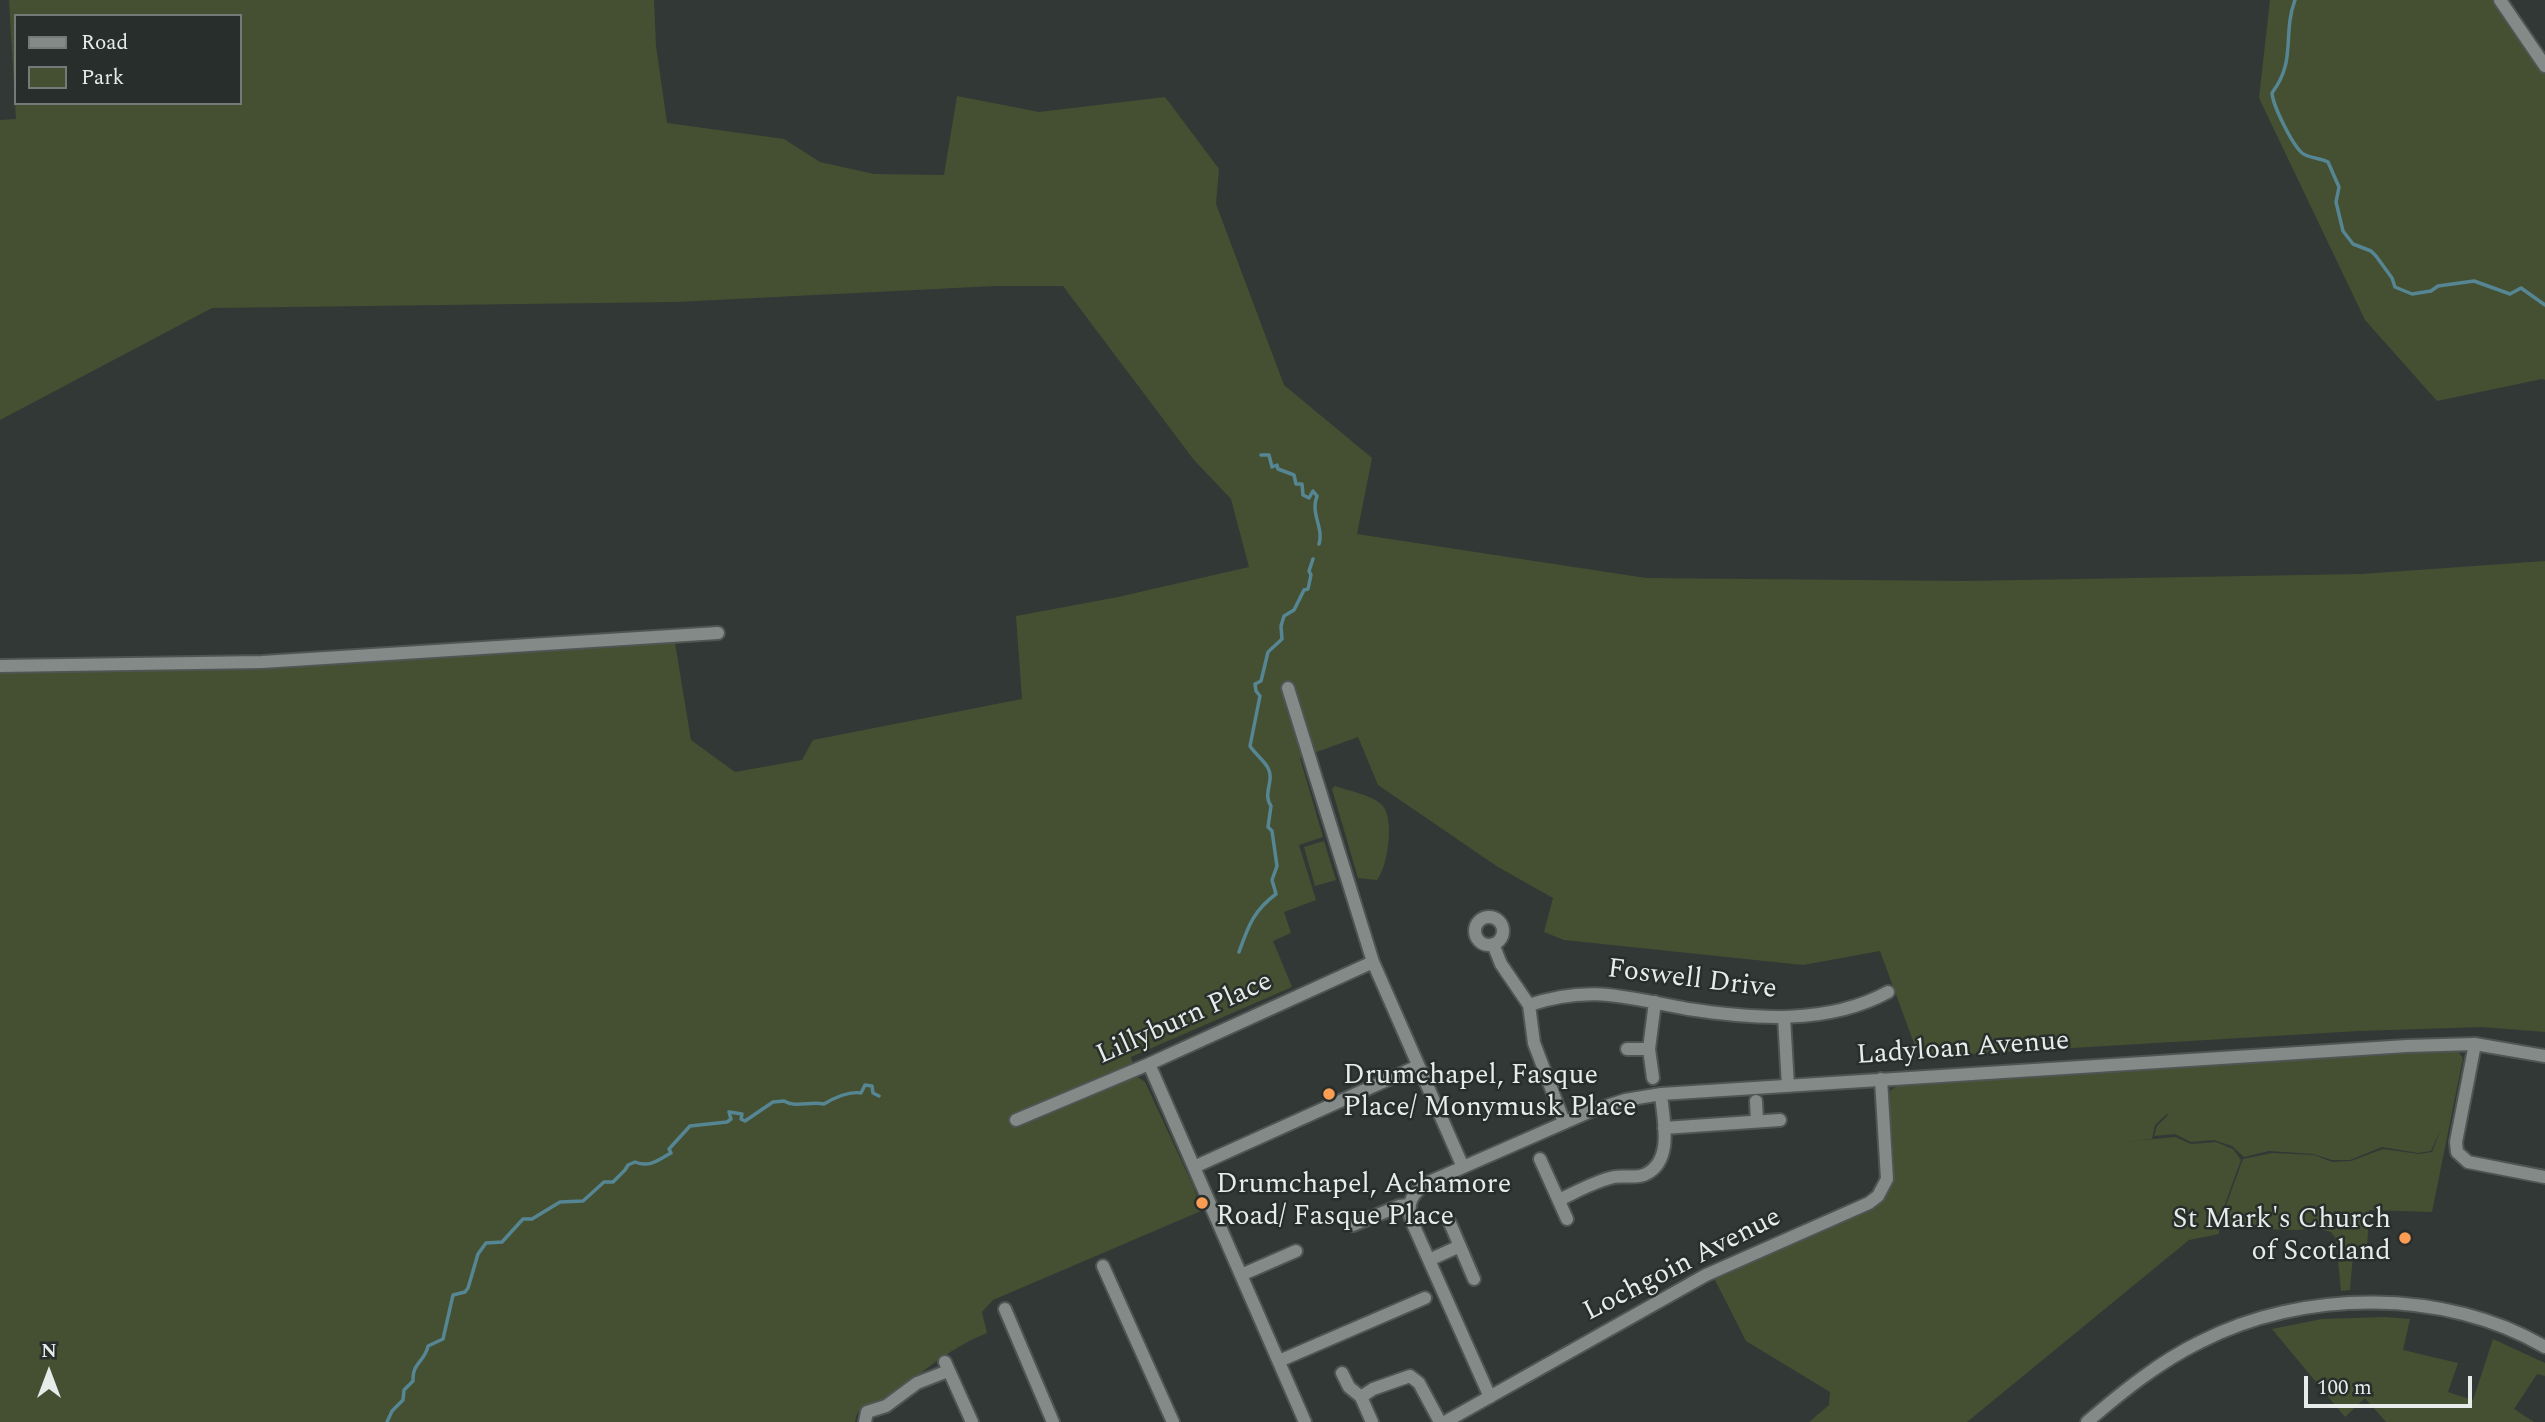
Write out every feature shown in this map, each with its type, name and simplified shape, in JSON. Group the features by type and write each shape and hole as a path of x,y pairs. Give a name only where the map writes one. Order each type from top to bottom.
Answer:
{"street":[{"path":"2500,0 2545,66"},
{"path":"0,666 261,663 718,633"},
{"path":"1288,688 1373,962 1463,1167"},
{"path":"1493,944 1501,964 1529,1005 1537,1051 1564,1122"},
{"name":"Lillyburn Place","path":"1016,1120 1149,1065 1373,962"},
{"name":"Foswell Drive","path":"1529,1005 1559,996 1591,993 1633,997 1719,1013 1784,1017 1838,1011 1862,1005 1888,992"},
{"path":"1653,1078 1649,1049 1655,1002"},
{"path":"1784,1017 1788,1086"},
{"path":"2475,1044 2456,1142 2457,1153 2468,1162 2545,1177"},
{"name":"Ladyloan Avenue","path":"1409,1203 1420,1187 1564,1122 1611,1104 1661,1094 2394,1046 2475,1044 2545,1056"},
{"path":"1627,1049 1649,1049"},
{"path":"1149,1065 1279,1362 1301,1421"},
{"path":"1194,1167 1418,1066"},
{"name":"Lochgoin Avenue","path":"1442,1422 1490,1398 1706,1275 1869,1203 1878,1196 1887,1180 1881,1079"},
{"path":"1559,1200 1606,1179 1645,1175 1661,1159 1665,1144 1661,1094"},
{"path":"1756,1101 1757,1121"},
{"path":"1664,1128 1780,1120"},
{"path":"1540,1159 1567,1219"},
{"path":"1353,1225 1409,1203 1409,1216 1490,1398"},
{"path":"1450,1223 1474,1279"},
{"path":"1429,1260 1460,1246"},
{"path":"1241,1275 1296,1251"},
{"path":"1103,1266 1173,1422"},
{"path":"1279,1362 1425,1298"},
{"path":"2087,1422 2135,1383 2194,1345 2239,1325 2290,1311 2339,1304 2417,1306 2491,1323 2545,1347"},
{"path":"1005,1309 1053,1422"},
{"path":"864,1422 867,1412 886,1406 917,1383 947,1367 972,1422"},
{"path":"1342,1373 1349,1387 1361,1398 1372,1422"},
{"path":"1361,1398 1373,1389 1410,1376 1419,1383 1442,1422"}],"green space":[{"path":"9,0 654,0 656,46 667,123 784,139 820,162 874,174 944,175 957,96 1039,112 1165,97 1219,169 1216,204 1284,385 1372,458 1357,534 1646,578 1964,581 2361,574 2545,561 2545,1032 2482,1027 2359,1031 1919,1057 1880,951 1803,965 1564,940 1544,932 1553,898 1498,867 1378,785 1358,737 1300,758 1323,837 1299,845 1316,900 1284,912 1291,933 1273,941 1292,987 1131,1057 1136,1076 1145,1082 1194,1188 1201,1211 993,1300 982,1312 987,1333 944,1356 882,1401 862,1408 855,1422 0,1422 0,660 262,662 674,637 691,740 735,772 802,760 813,740 1022,699 1016,616 1118,597 1249,567 1231,499 1194,460 1063,286 995,286 675,302 212,308 0,420 0,120 16,119 15,105 242,105 242,14 14,14 14,85"},
{"path":"2270,0 2507,0 2545,55 2545,380 2437,401 2365,320 2259,98"},
{"path":"1335,786 1372,799 1386,811 1389,842 1377,880 1358,878 1332,789"},
{"path":"1324,841 1336,880 1315,886 1304,847"},
{"path":"2440,1048 2457,1050 2463,1058 2432,1212 2369,1210 2367,1250 2357,1250 2353,1255 2350,1290 2341,1291 2336,1239 2331,1232 2315,1228 2260,1229 2220,1222 2243,1159 2272,1153 2314,1155 2332,1162 2351,1161 2383,1149 2419,1154 2432,1152 2441,1129 2431,1151 2418,1153 2382,1147 2350,1160 2332,1160 2313,1154 2269,1151 2244,1157 2232,1146 2214,1140 2191,1142 2175,1134 2154,1136 2157,1126 2167,1114 2155,1125 2152,1139 2114,1143 2175,1137 2191,1144 2216,1142 2233,1149 2241,1160 2219,1220 2219,1234 2189,1240 1967,1422 1809,1422 1829,1405 1830,1392 1746,1341 1714,1278 1875,1208 1881,1202 1893,1174 1888,1097 1891,1090 1899,1085"},
{"path":"2322,1319 2410,1319 2403,1350 2458,1363 2448,1392 2473,1400 2493,1339 2545,1363 2545,1376 2537,1374 2514,1409 2534,1422 2386,1422 2365,1398 2345,1417 2272,1329"}],"waterway":[{"path":"2295,0 2289,25 2287,58 2280,81 2272,93 2273,99 2298,148 2305,155 2328,162 2339,187 2336,202 2343,231 2353,244 2371,251 2392,278 2395,287 2412,294 2431,291 2438,286 2474,281 2510,294 2521,288 2545,305"},
{"path":"1261,455 1269,455 1272,467 1277,465 1278,469 1294,475 1296,484 1302,484 1303,495 1309,498 1313,491 1317,496 1315,509 1320,532 1319,544"},
{"path":"1239,952 1257,913 1276,894 1272,880 1277,866 1272,831 1268,827 1271,806 1268,796 1270,773 1250,746 1260,696 1255,684 1261,681 1268,652 1282,639 1281,626 1284,616 1294,610 1304,590 1308,589 1313,559"},
{"path":"387,1422 392,1411 403,1400 404,1390 413,1381 414,1370 428,1346 443,1339 453,1295 465,1292 468,1288 478,1254 486,1243 502,1242 523,1219 532,1219 560,1202 583,1201 604,1182 613,1182 628,1165 635,1162 650,1164 671,1153 669,1149 690,1126 727,1122 731,1119 729,1112 742,1114 741,1119 745,1121 773,1102 824,1104 847,1094 861,1093 865,1085 872,1086 873,1093 879,1096"}],"place":[{"name":"Drumchapel, Fasque Place/ Monymusk Place","path":"1329,1094"},
{"name":"Drumchapel, Achamore Road/ Fasque Place","path":"1202,1203"},
{"name":"St Mark's Church of Scotland","path":"2405,1238"}]}
